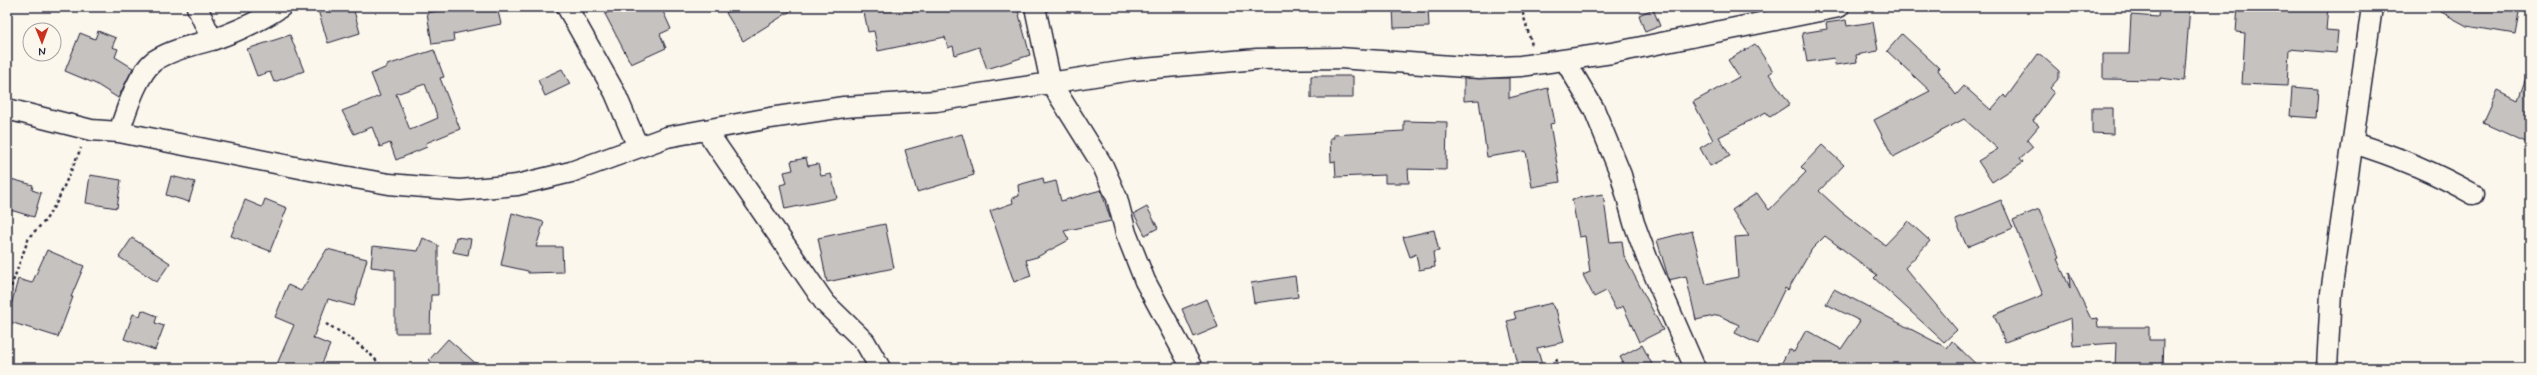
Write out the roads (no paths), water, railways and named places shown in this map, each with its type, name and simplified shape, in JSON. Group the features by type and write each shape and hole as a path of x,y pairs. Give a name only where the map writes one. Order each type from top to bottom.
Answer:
{"street":[{"path":"197,7 212,40"},
{"path":"119,132 132,96 143,75 154,62 184,47 235,32 281,7"},
{"path":"567,7 616,93 638,147"},
{"path":"1034,7 1050,83 1103,166 1116,198 1126,233 1145,281 1192,368"},
{"path":"7,109 91,130 119,132 315,171 389,184 460,190 517,185 571,172 667,137 837,108 936,101 1132,70 1257,59 1339,58 1479,68 1566,62 1839,7"},
{"path":"2327,368 2331,293 2372,7"},
{"path":"1566,62 1594,109 1621,175 1634,224 1647,258 1695,368"},
{"path":"706,130 825,303 865,342 880,368"},
{"path":"2353,143 2396,156 2439,175 2473,194"}]}
